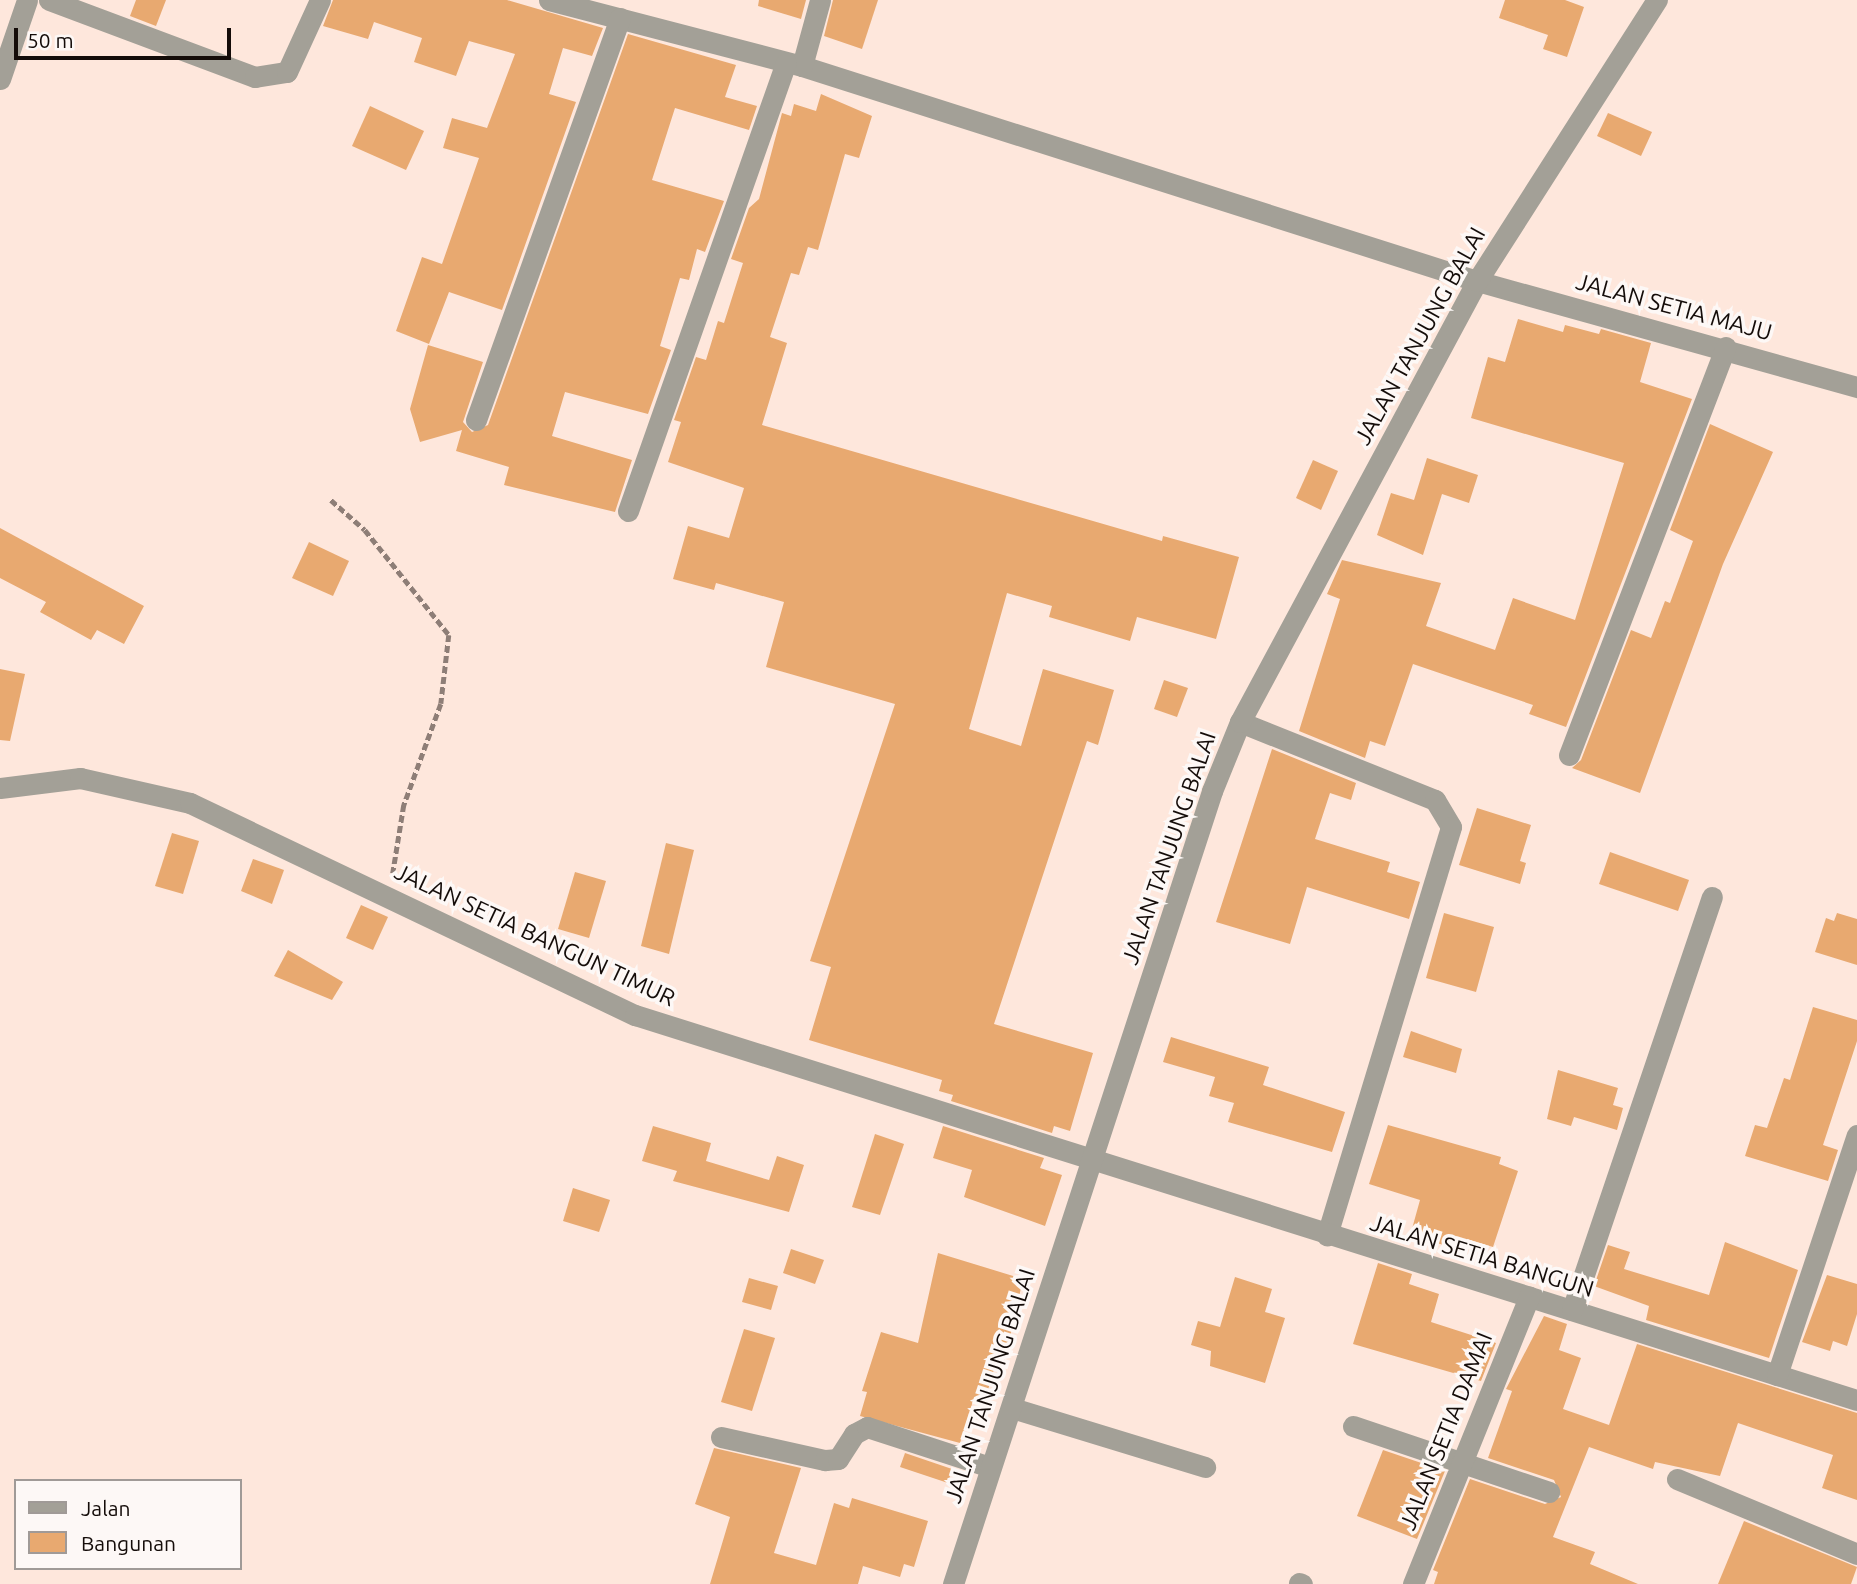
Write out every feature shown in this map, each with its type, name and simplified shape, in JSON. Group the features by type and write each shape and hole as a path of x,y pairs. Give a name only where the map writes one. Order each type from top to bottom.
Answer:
{"street":[{"path":"0,79 27,0"},
{"path":"49,0 254,77 287,72 320,0"},
{"name":"JALAN SETIA MAJU","path":"549,0 794,65 1477,281 1726,347 1857,387"},
{"path":"628,511 794,65 821,0"},
{"name":"JALAN TANJUNG BALAI","path":"953,1584 1212,791 1240,722 1477,281 1657,0"},
{"path":"476,420 620,19"},
{"path":"1569,755 1726,347"},
{"path":"1240,722 1435,800 1451,827 1327,1236"},
{"name":"JALAN SETIA BANGUN TIMUR","path":"0,788 80,778 138,787 190,803 635,1015 1093,1160"},
{"path":"1572,1310 1712,897"},
{"path":"1777,1375 1857,1135"},
{"name":"JALAN SETIA BANGUN","path":"1093,1160 1327,1236 1857,1400"},
{"name":"JALAN SETIA DAMAI","path":"1413,1584 1529,1297"},
{"path":"1012,1408 1205,1467"},
{"path":"1353,1426 1549,1492"},
{"path":"721,1437 825,1460 838,1459 854,1434 867,1427 990,1467"},
{"path":"1677,1479 1857,1554"}],"path":[{"path":"331,500 365,530 449,635 441,704 404,805 390,898"}],"building":[{"path":"136,0 166,0 156,26 130,16"},
{"path":"333,0 507,0 603,28 592,56 563,48 549,94 576,102 502,310 449,292 429,344 396,331 422,257 442,264 479,158 443,148 452,118 487,128 515,54 469,41 456,76 414,62 422,38 374,22 368,39 323,26"},
{"path":"759,0 806,0 801,19 758,6"},
{"path":"833,0 878,0 862,49 824,36"},
{"path":"1505,0 1565,0 1584,7 1567,57 1543,49 1548,35 1499,18"},
{"path":"628,34 736,65 725,97 757,106 749,130 675,108 652,180 724,201 705,252 697,249 689,280 680,278 660,346 671,350 648,414 565,392 552,436 632,460 615,512 504,485 509,467 456,451 462,430 420,442 410,409 428,345 483,362 463,422 472,432 488,425"},
{"path":"821,94 872,116 859,158 845,154 818,250 808,247 799,275 791,273 770,337 787,343 762,425 1162,541 1163,536 1239,557 1216,639 1137,617 1130,641 1049,617 1052,606 1007,593 969,729 1021,746 1043,669 1114,690 1098,745 1087,741 994,1024 1093,1053 1070,1131 1054,1126 1052,1133 951,1101 953,1095 939,1091 942,1080 809,1040 831,967 810,961 895,704 766,667 784,602 716,583 714,590 673,579 688,526 729,538 744,488 668,462 681,422 674,420 696,357 706,360 718,321 724,323 743,263 731,259 749,208 759,199 782,113 791,116 794,104 816,111"},
{"path":"370,106 424,131 406,170 352,146"},
{"path":"1608,113 1652,132 1641,156 1597,136"},
{"path":"1518,319 1563,332 1565,325 1599,334 1601,329 1651,343 1640,382 1692,399 1566,727 1529,714 1533,705 1413,664 1385,746 1370,741 1365,758 1299,731 1340,599 1327,594 1342,560 1441,583 1426,626 1495,650 1513,598 1575,620 1624,463 1471,418 1488,357 1505,362"},
{"path":"1710,424 1773,452 1723,564 1640,793 1572,768 1581,760 1631,630 1651,638 1665,601 1670,603 1693,541 1670,530"},
{"path":"1427,458 1478,475 1469,503 1442,494 1423,555 1377,535 1391,493 1414,500"},
{"path":"1313,460 1338,471 1321,510 1296,498"},
{"path":"0,528 144,606 124,644 97,630 91,640 40,612 46,602 0,578"},
{"path":"309,542 349,561 333,596 292,578"},
{"path":"0,669 25,674 10,741 0,740"},
{"path":"1164,680 1188,688 1177,717 1154,709"},
{"path":"1272,749 1356,783 1351,800 1330,793 1315,839 1390,862 1387,872 1420,882 1409,919 1307,887 1290,944 1216,922"},
{"path":"1477,808 1531,825 1520,861 1526,863 1520,884 1459,865"},
{"path":"172,833 199,841 183,894 155,886"},
{"path":"666,843 694,850 669,954 641,946"},
{"path":"1610,852 1689,880 1678,911 1599,884"},
{"path":"253,859 284,870 272,904 241,891"},
{"path":"575,872 606,881 589,938 558,929"},
{"path":"361,905 388,917 373,950 346,938"},
{"path":"1444,913 1494,927 1476,992 1426,978"},
{"path":"1837,913 1857,919 1857,965 1815,952 1826,918 1834,921"},
{"path":"288,950 343,982 332,1000 274,976"},
{"path":"1813,1007 1857,1020 1857,1041 1823,1145 1838,1150 1828,1181 1745,1156 1755,1125 1767,1128 1784,1078 1790,1080"},
{"path":"1411,1031 1462,1049 1456,1073 1403,1057"},
{"path":"1171,1037 1269,1067 1263,1085 1345,1112 1332,1152 1228,1122 1234,1103 1209,1096 1215,1077 1163,1062"},
{"path":"1558,1070 1618,1088 1613,1105 1623,1108 1617,1130 1574,1117 1571,1126 1547,1119"},
{"path":"1388,1125 1501,1157 1499,1164 1518,1171 1493,1247 1467,1239 1463,1250 1410,1236 1420,1200 1369,1184"},
{"path":"653,1126 711,1143 706,1161 769,1180 777,1156 804,1165 789,1212 673,1181 677,1171 642,1161"},
{"path":"943,1126 1044,1158 1040,1168 1062,1175 1045,1226 964,1197 972,1170 933,1158"},
{"path":"875,1134 904,1144 880,1215 852,1207"},
{"path":"573,1188 610,1200 599,1232 563,1221"},
{"path":"1725,1242 1798,1270 1769,1358 1646,1320 1649,1306 1594,1286 1608,1245 1630,1252 1624,1269 1709,1295"},
{"path":"791,1249 824,1260 815,1284 783,1273"},
{"path":"938,1253 1023,1279 1004,1364 996,1362 984,1404 973,1401 960,1443 860,1416 867,1392 862,1391 881,1332 918,1343"},
{"path":"1378,1263 1412,1274 1409,1284 1439,1294 1431,1322 1496,1343 1481,1381 1353,1344"},
{"path":"1827,1275 1857,1284 1857,1314 1847,1346 1833,1341 1830,1351 1802,1342"},
{"path":"1235,1277 1272,1289 1265,1312 1285,1318 1265,1383 1210,1366 1211,1351 1191,1345 1198,1321 1220,1327"},
{"path":"749,1278 778,1286 771,1310 742,1302"},
{"path":"1544,1316 1567,1324 1559,1350 1581,1358 1563,1409 1609,1425 1637,1344 1857,1413 1857,1500 1822,1488 1833,1455 1738,1423 1720,1476 1655,1462 1653,1469 1589,1447 1553,1537 1595,1552 1590,1564 1638,1584 1434,1584 1438,1572 1433,1570 1470,1479 1545,1504 1561,1497 1554,1480 1488,1458 1512,1391 1506,1389"},
{"path":"744,1329 775,1338 752,1411 721,1402"},
{"path":"714,1448 801,1468 774,1553 816,1565 834,1503 849,1508 852,1498 928,1521 914,1567 904,1564 900,1577 863,1566 858,1584 710,1584 730,1517 695,1504"},
{"path":"1383,1450 1445,1471 1417,1539 1357,1516"},
{"path":"905,1453 952,1469 948,1483 900,1467"},
{"path":"1744,1521 1857,1567 1851,1584 1718,1584"}]}
